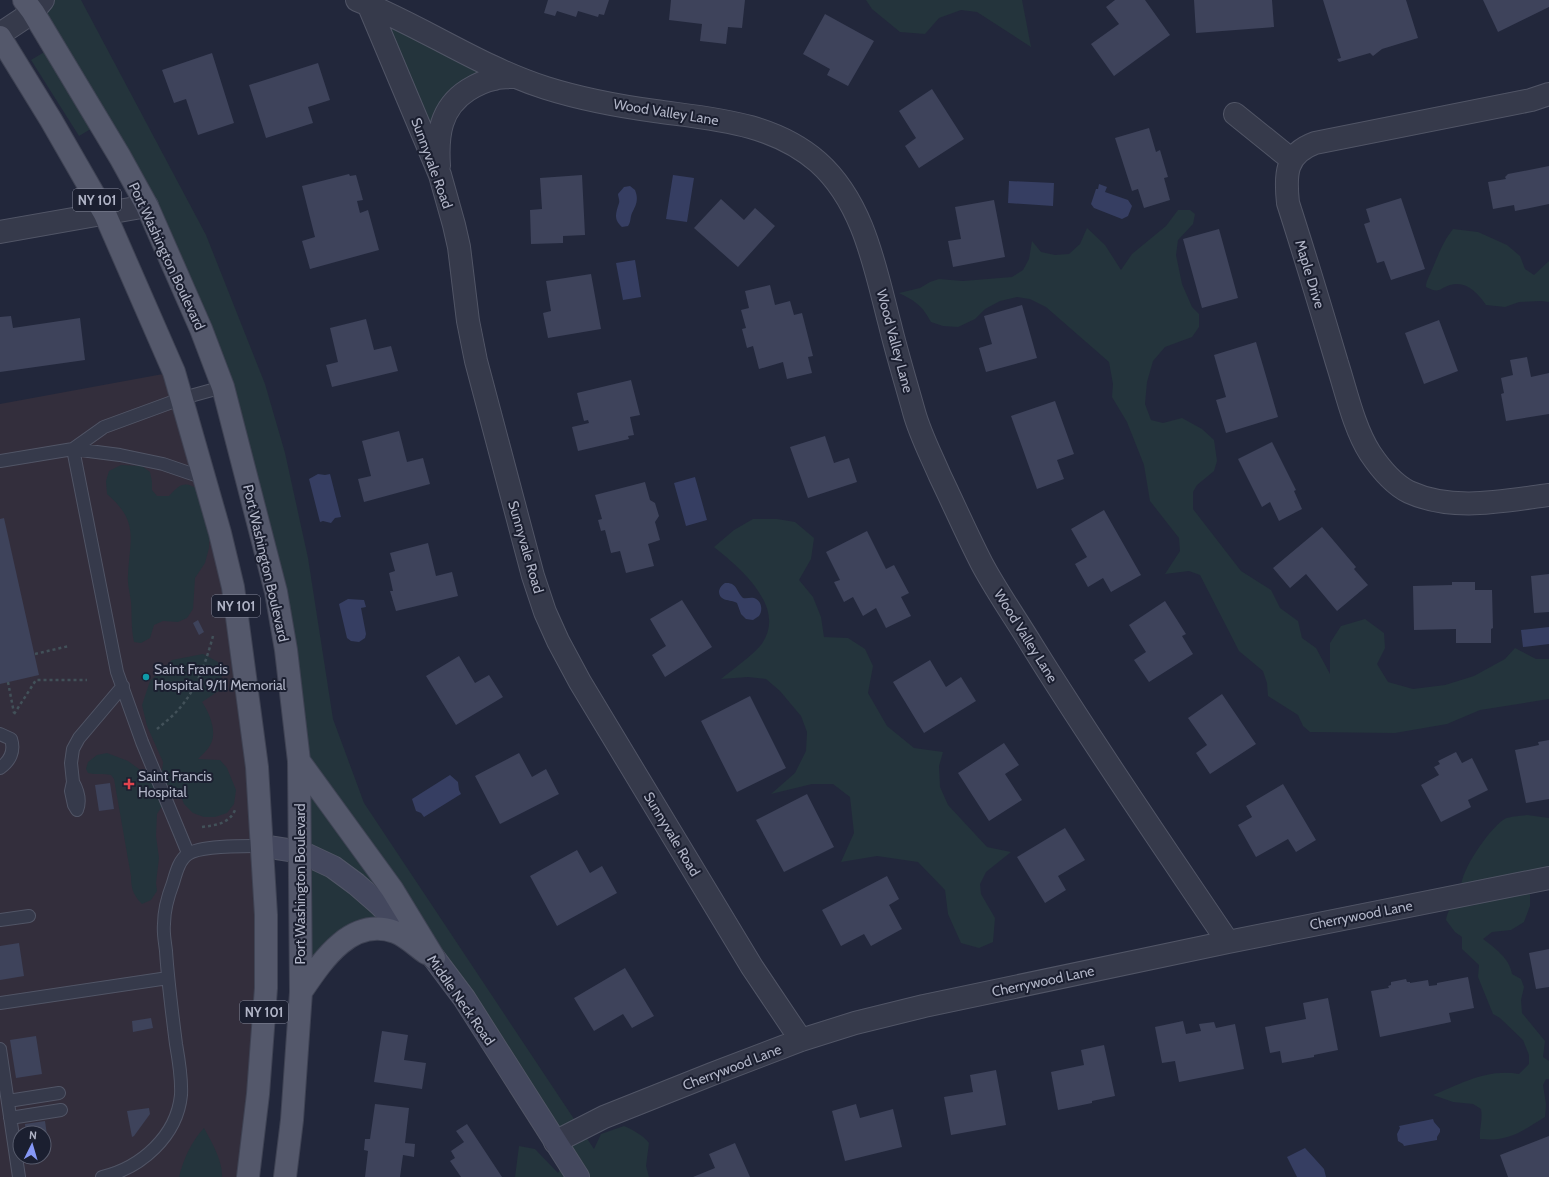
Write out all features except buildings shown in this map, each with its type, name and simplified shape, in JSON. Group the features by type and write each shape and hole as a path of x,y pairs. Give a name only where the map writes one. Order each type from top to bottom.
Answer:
{"main road":[{"name":"Port Washington Boulevard","path":"33,4 147,206 201,329 223,387 276,592 286,650 299,761 301,852 301,992 292,1120 286,1177"},
{"name":"NY 101","path":"0,37 51,120 105,214 174,372 183,398 220,533 233,587 257,767 266,915 266,988 258,1094 248,1177"},
{"path":"299,761 392,888 434,958"},
{"name":"Middle Neck Road","path":"263,846 301,852 333,867 379,904 434,958 464,998 578,1177"},
{"path":"301,992 331,953 350,935 361,930 372,928 395,932 434,958"}],"street":[{"name":"Wood Valley Lane","path":"363,2 515,77 547,88 579,97 628,107 700,116 743,125 772,135 799,149 818,163 835,180 851,205 863,229 918,426 950,498 983,565 1079,721 1228,942"},
{"name":"Sunnyvale Road","path":"363,2 440,175 457,240 468,321 476,361 533,576 545,612 558,641 584,688 752,967 801,1040"},
{"path":"0,34 33,4"},
{"path":"440,175 439,143 441,126 446,112 454,102 478,84 494,79 515,77"},
{"path":"1235,114 1292,160 1300,150 1316,143 1531,100 1549,94"},
{"name":"Maple Drive","path":"1292,160 1287,181 1288,203 1347,396 1357,424 1370,453 1395,482 1407,491 1440,502 1466,504 1549,495"},
{"path":"0,232 147,206"},
{"name":"Cherrywood Lane","path":"555,1142 604,1117 801,1040 855,1023 924,1006 1228,942 1549,878"}],"lane":[{"path":"73,449 104,427 183,398 223,387"},
{"path":"73,449 118,672 142,742 188,853"},
{"path":"0,461 73,449 120,455 162,464 204,478"},
{"path":"73,782 72,755 76,744 123,686"},
{"path":"0,734 11,739 13,746 12,754 6,764 0,768"},
{"path":"102,1177 132,1165 145,1156 159,1144 169,1131 177,1114 181,1096 180,1076 168,978 164,925 168,895 177,869 188,853 214,847 263,846"},
{"path":"0,920 30,916"},
{"path":"0,1003 168,978"},
{"path":"0,1049 20,1177"},
{"path":"8,1101 59,1093"},
{"path":"10,1118 62,1110"}],"path":[{"path":"156,731 179,709 190,694 206,661 213,636"},
{"path":"35,654 70,646"},
{"path":"8,682 14,714 36,680 87,680"},
{"path":"202,827 214,826 225,822 230,818 235,810"}],"shaded area":[{"path":"24,0 81,0 206,235 265,384 285,453 308,558 333,719 364,803 594,1149 601,1134 624,1126 631,1129 649,1143 646,1166 649,1177 515,1177 519,1146 535,1149 558,1173 562,1166 434,958 372,928 301,992 286,650 201,329"},
{"path":"866,0 1022,0 1031,47 977,12 961,10 939,18 925,34 900,32 872,9"},
{"path":"368,4 515,77 478,84 439,143"},
{"path":"46,51 94,127 79,136 31,60"},
{"path":"1178,210 1190,210 1195,214 1193,224 1178,240 1176,255 1182,284 1192,307 1199,314 1199,327 1192,337 1165,347 1153,361 1147,382 1145,404 1151,420 1163,423 1182,418 1202,429 1214,440 1217,461 1214,471 1197,485 1193,492 1193,509 1241,571 1271,590 1280,608 1298,621 1302,638 1316,648 1330,674 1330,643 1341,626 1365,619 1384,633 1385,648 1377,664 1388,682 1413,689 1445,685 1474,676 1505,659 1515,648 1536,659 1549,659 1549,699 1480,710 1447,724 1395,733 1310,732 1303,726 1298,715 1268,696 1267,683 1263,671 1239,651 1200,575 1189,571 1165,574 1180,551 1179,538 1150,501 1144,465 1127,422 1112,397 1113,384 1109,362 1046,307 1030,299 1017,297 1000,301 985,309 975,319 958,327 943,326 931,322 918,304 899,293 920,288 939,279 963,281 1012,277 1023,270 1029,259 1032,241 1041,252 1055,255 1069,254 1080,244 1087,228 1105,245 1121,270 1132,254 1166,226"},
{"path":"1453,229 1478,232 1507,245 1520,256 1525,269 1534,275 1549,261 1549,302 1519,302 1505,307 1486,305 1475,292 1461,284 1450,285 1439,290 1426,287 1426,283 1440,250"},
{"name":"Saint Francis Hospital","path":"174,372 220,533 263,846 248,1177 0,1177 0,404"},
{"path":"121,465 142,466 150,472 152,490 157,496 169,496 177,488 183,485 190,485 200,490 210,519 209,548 205,563 195,578 193,609 187,618 178,622 163,621 154,625 150,638 141,643 134,642 132,632 131,602 128,582 131,540 128,522 124,513 107,494 106,481 109,471"},
{"path":"753,519 777,519 795,522 814,538 811,559 799,580 813,597 821,617 824,637 848,638 865,649 873,666 868,693 887,726 914,748 943,752 939,766 940,787 948,805 987,847 1011,852 986,872 980,884 981,894 995,918 993,942 979,948 961,943 948,914 945,890 918,862 877,856 841,862 854,833 850,797 833,784 812,784 771,794 795,773 806,751 807,732 801,716 780,691 766,679 748,677 721,679 760,646 769,628 769,615 764,601 756,588 747,576 714,547 734,530"},
{"path":"203,654 218,662 222,674 220,690 202,702 211,721 213,736 210,746 198,759 220,760 227,768 236,790 234,804 227,813 215,817 204,817 193,813 184,804 180,793 169,785 162,785 162,806 157,814 156,836 159,858 156,883 157,891 151,900 142,904 136,898 131,884 131,876 114,779 111,775 88,773 86,769 88,762 97,755 107,753 128,761 139,769 145,781 156,785 161,781 163,762 147,726 142,705 150,681 172,660"},
{"path":"1527,815 1549,818 1549,873 1530,892 1530,906 1524,922 1511,930 1492,932 1483,939 1505,958 1512,974 1521,979 1524,987 1521,1000 1522,1013 1545,1041 1543,1057 1549,1061 1549,1079 1546,1079 1543,1085 1546,1104 1545,1117 1522,1131 1507,1137 1499,1139 1480,1139 1482,1117 1481,1109 1473,1104 1453,1102 1433,1095 1485,1075 1496,1073 1519,1074 1529,1064 1529,1055 1523,1040 1500,1018 1493,1014 1478,977 1479,965 1462,949 1462,937 1455,932 1446,920 1452,907 1475,905 1478,900 1461,889 1465,872 1483,842 1503,820 1511,817"},
{"path":"204,1128 219,1158 222,1177 179,1177 188,1151"}],"water":[{"path":"673,175 694,178 687,222 666,219"},
{"path":"1009,181 1054,183 1053,206 1008,203"},
{"path":"1099,184 1107,187 1105,192 1128,200 1132,206 1128,216 1122,219 1094,208 1091,204"},
{"path":"630,186 635,190 637,197 628,226 622,227 616,219 619,202 618,194 624,187"},
{"path":"635,260 641,297 623,300 616,263"},
{"path":"318,474 330,474 341,517 335,518 331,523 323,521 320,522 309,479"},
{"path":"695,477 707,520 686,526 674,483"},
{"path":"725,583 734,585 743,598 757,599 761,608 759,616 753,620 746,619 741,614 737,603 723,599 719,595 719,591 721,586"},
{"path":"348,599 364,600 366,607 361,608 366,634 365,638 359,642 351,641 347,638 339,604"},
{"path":"1549,627 1549,644 1523,647 1521,630"},
{"path":"450,775 458,782 461,794 424,817 421,813 416,811 412,799"},
{"path":"1433,1119 1440,1129 1437,1140 1404,1146 1398,1141 1397,1134 1400,1128 1399,1126"},
{"path":"1305,1148 1324,1169 1326,1177 1297,1177 1287,1157"}],"place":[{"name":"Saint Francis Hospital 9/11 Memorial","path":"146,677"},
{"name":"Saint Francis Hospital","path":"129,784"}]}
